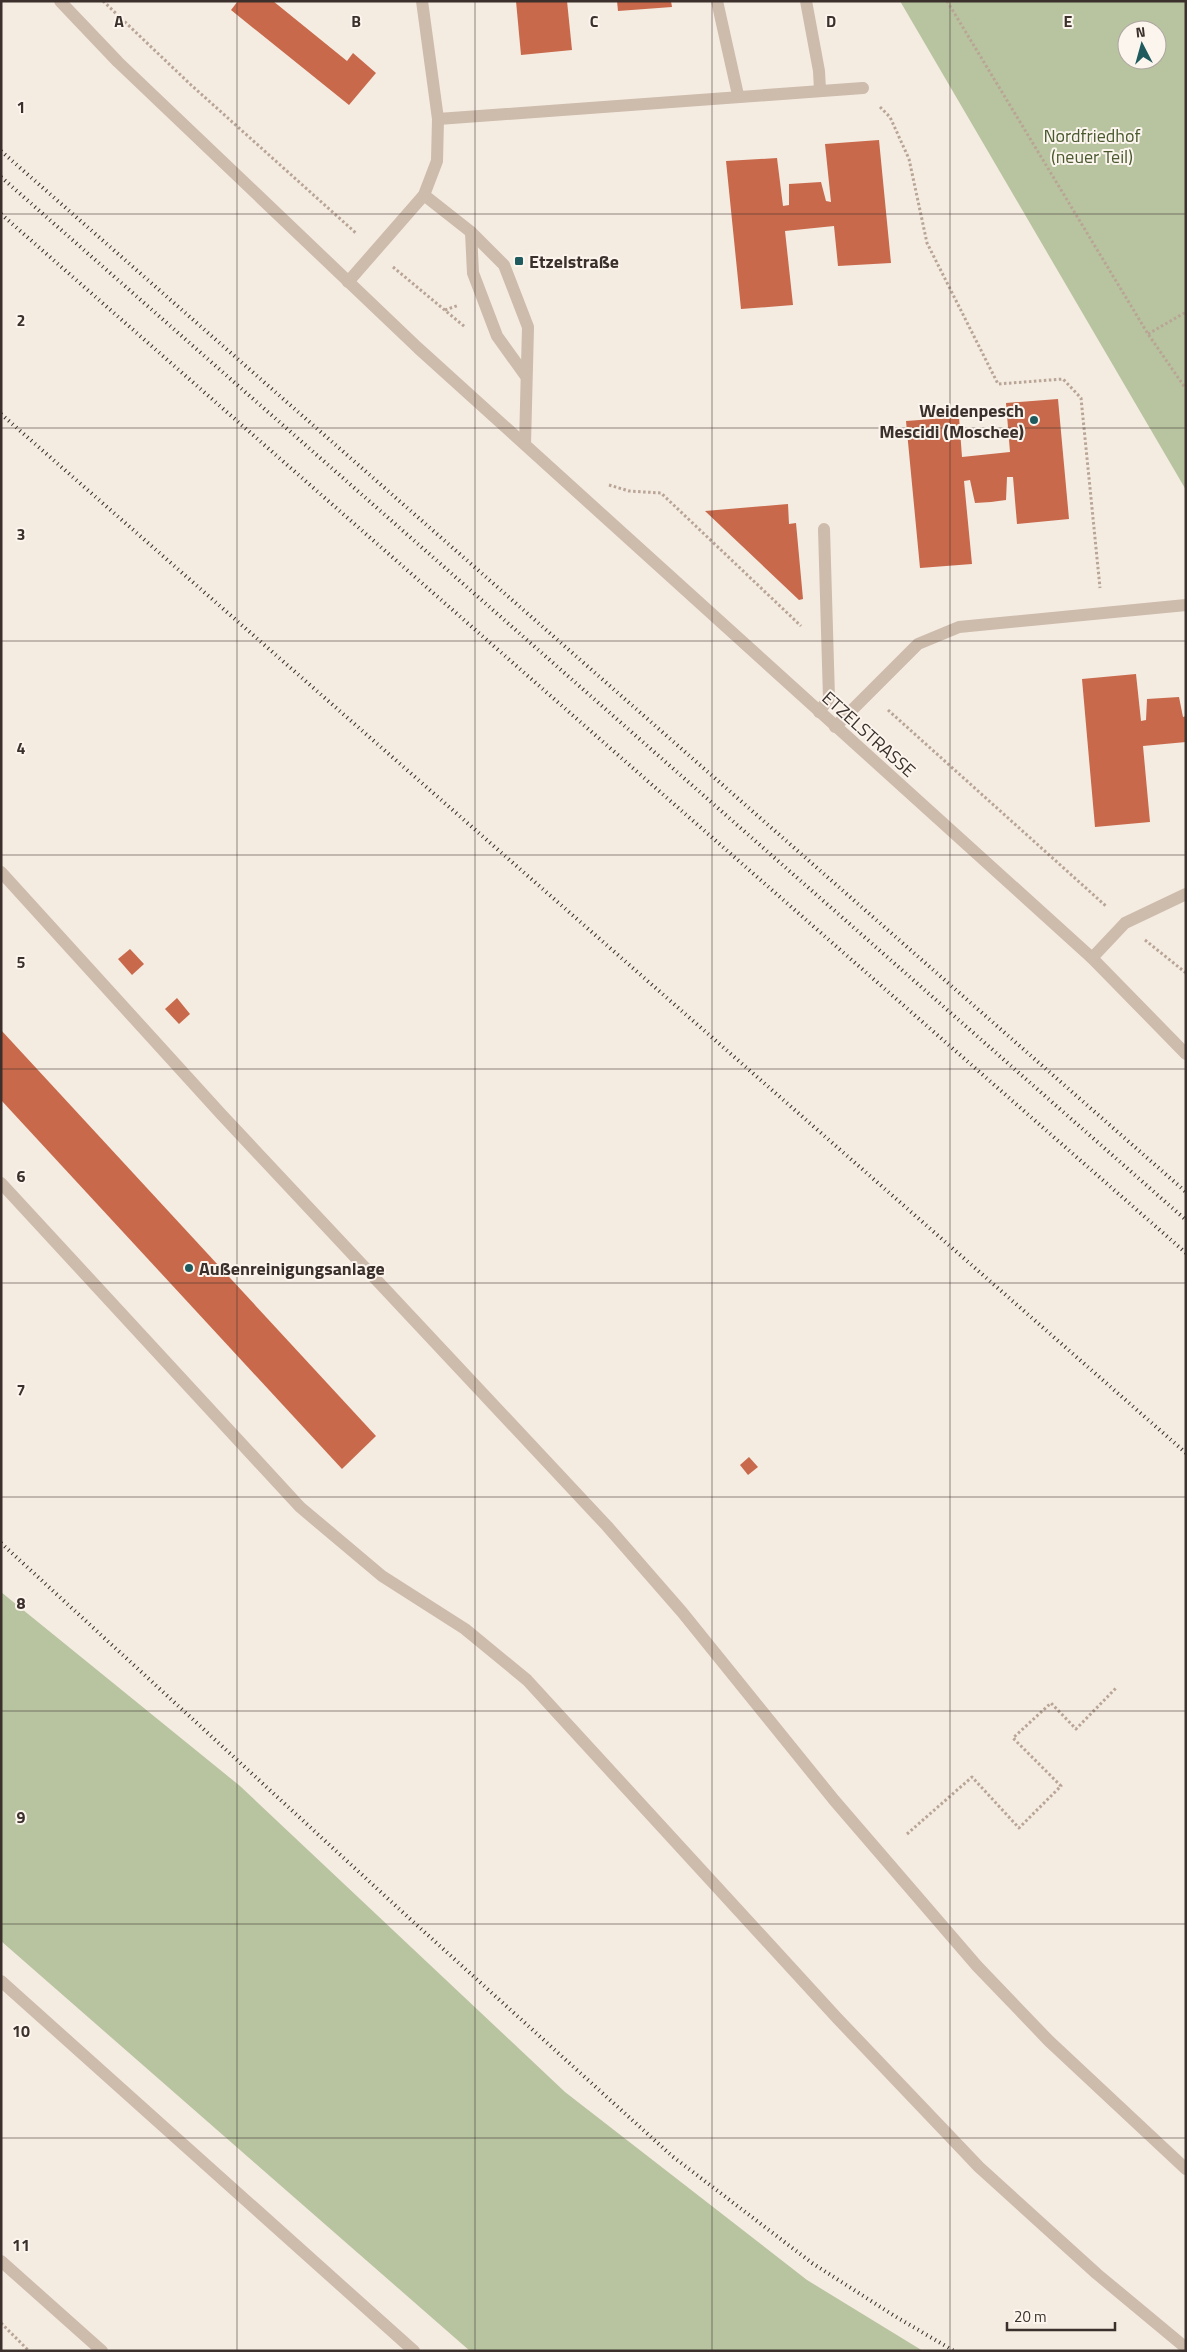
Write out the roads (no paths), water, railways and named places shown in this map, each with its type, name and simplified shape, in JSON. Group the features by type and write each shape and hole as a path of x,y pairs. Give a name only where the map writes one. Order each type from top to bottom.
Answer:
{"street":[{"name":"ETZELSTRASSE","path":"60,1 118,62 348,282 835,727 1092,958 1186,1054"},
{"path":"348,282 424,195 437,161 438,119 422,1"},
{"path":"717,1 738,95"},
{"path":"806,1 819,71 820,90"},
{"path":"438,119 738,95 863,88"},
{"path":"424,195 471,232 504,265 528,327 525,374 525,444"},
{"path":"471,232 473,273 497,336 525,374"},
{"path":"819,712 829,698 824,529"},
{"path":"835,727 918,644 959,627 1186,604"},
{"path":"1,872 221,1114 607,1526 682,1612 834,1800 977,1966 1050,2041 1186,2168"},
{"path":"1092,958 1125,923 1186,894"},
{"path":"1,1183 300,1507 382,1576 465,1629 527,1680 837,2018 980,2166 1097,2274 1186,2348"},
{"path":"1,1981 414,2351"},
{"path":"1,2261 102,2351"}],"railway":[{"path":"1,151 1186,1192"},
{"path":"1,177 1186,1220"},
{"path":"1,214 1186,1253"},
{"path":"1,414 1186,1453"},
{"path":"1,1543 409,1918 672,2156 812,2263 893,2315 954,2351"}],"place":[{"name":"Etzelstraße","path":"519,261"},
{"name":"Weidenpesch Mescidi (Moschee)","path":"1034,420"},
{"name":"Außenreinigungsanlage","path":"189,1268"}],"park label":[{"name":"Nordfriedhof (neuer Teil)","path":"1092,145"}]}
